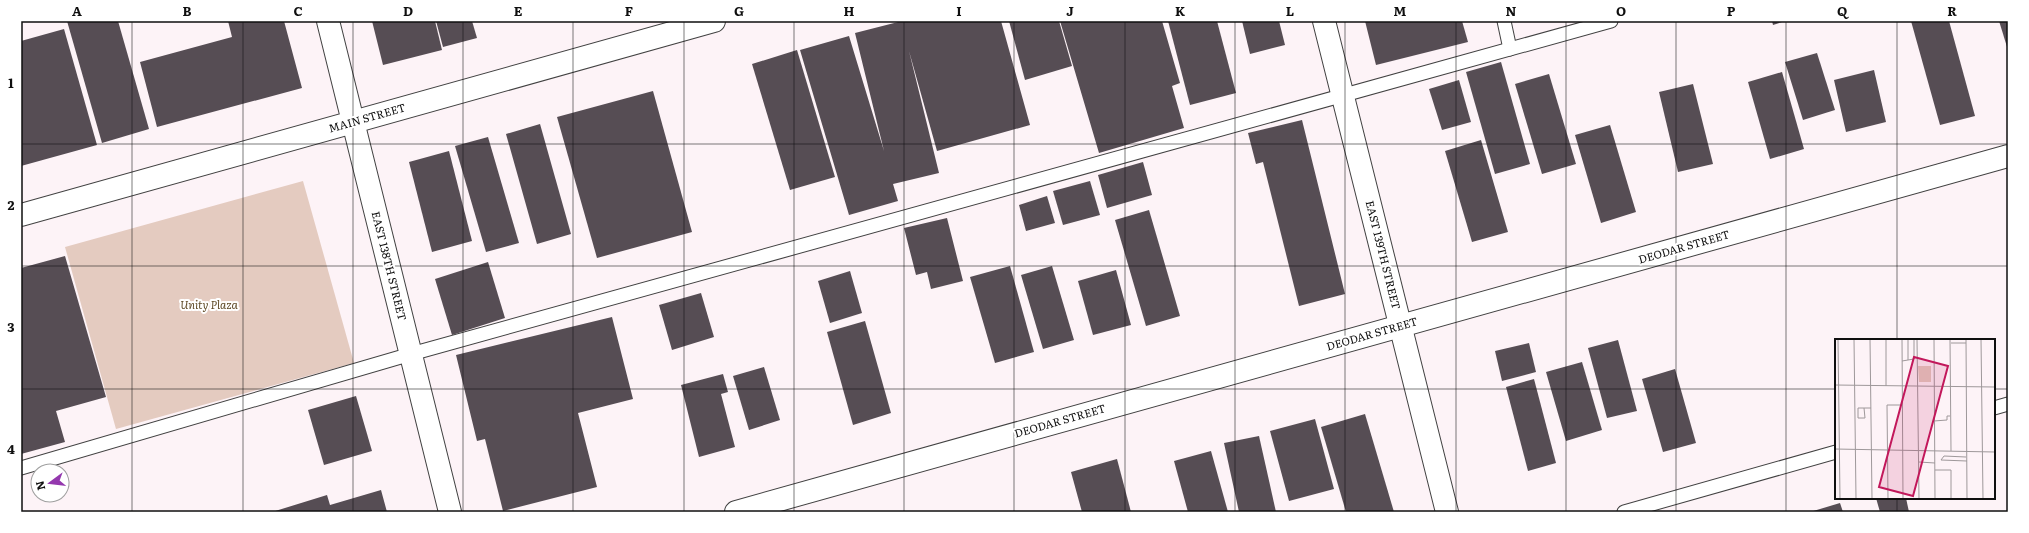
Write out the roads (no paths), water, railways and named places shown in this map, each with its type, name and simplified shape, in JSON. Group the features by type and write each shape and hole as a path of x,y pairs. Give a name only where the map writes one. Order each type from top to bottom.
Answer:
{"street":[{"name":"EAST 138TH STREET","path":"328,21 450,512"},
{"name":"MAIN STREET","path":"21,215 714,21"},
{"name":"EAST 139TH STREET","path":"1324,21 1447,512"},
{"name":"DEODAR STREET","path":"741,511 2008,156"}],"lane":[{"path":"1504,21 1510,49"},
{"path":"21,468 411,354 1611,21"},
{"path":"1995,408 2008,404"},
{"path":"1624,512 1835,452"}],"park label":[{"name":"Unity Plaza","path":"209,305"}]}
